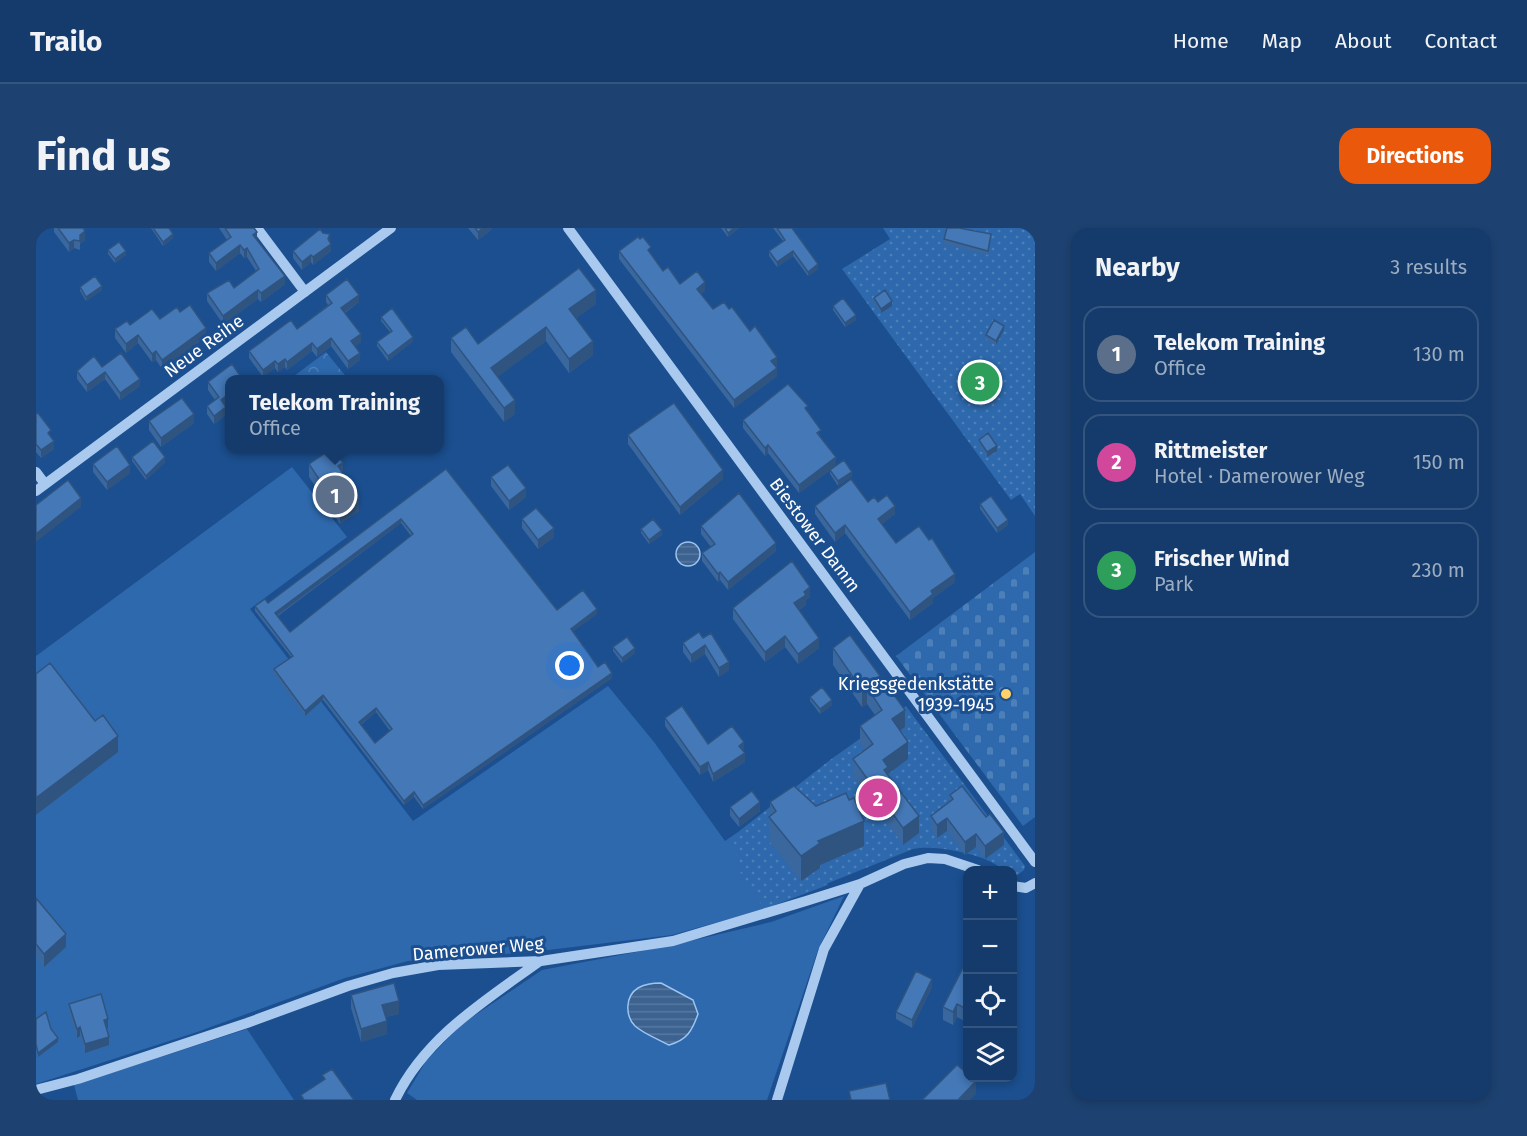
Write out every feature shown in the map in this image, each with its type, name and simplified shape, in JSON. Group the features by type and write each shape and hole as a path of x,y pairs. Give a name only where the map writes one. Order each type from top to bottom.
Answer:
{"street":[{"path":"257,228 305,292"},
{"name":"Neue Reihe","path":"40,487 391,228"},
{"name":"Biestower Damm","path":"568,228 1035,862"},
{"path":"36,472 40,487"},
{"name":"Damerower Weg","path":"36,1090 100,1072 247,1023 348,986 393,973 438,965 541,961 673,941 717,930 860,884 904,864 928,858 945,859 966,866"},
{"path":"1017,887 1026,888 1035,883"},
{"path":"777,1100 824,949 860,884"},
{"path":"395,1100 422,1057 460,1019 541,961"}],"green space":[{"path":"883,228 1035,228 1035,516 1020,494 1011,500 842,269 890,239"},
{"path":"326,352 345,375 295,375"},
{"path":"292,467 347,537 250,609 413,821 608,686 654,742 725,841 735,834 820,869 828,885 764,909 672,935 532,952 408,961 345,978 197,1032 36,1084 36,656"},
{"path":"1035,552 1035,817 1023,826 896,656"},
{"path":"906,706 1025,866 1024,870 1017,875 1017,866 999,866 970,854 940,849 913,849 764,909 739,870 733,836 830,760"},
{"path":"844,896 818,950 767,1100 417,1100 407,1093 426,1061 462,1024 542,970 673,945 771,922"},
{"path":"247,1029 294,1100 78,1100 74,1085"}],"shaded area":[{"path":"688,542 693,543 699,549 699,559 693,565 688,566 683,565 677,559 676,554 677,549 683,543"},
{"path":"661,983 693,1000 698,1014 688,1034 669,1045 635,1026 628,1012 631,996 638,988"}],"building":[{"path":"58,228 83,228 85,231 80,235 80,241 74,240 69,243"},
{"path":"153,228 169,228 173,234 163,242"},
{"path":"225,228 254,228 257,232 253,235 285,276 261,293 258,290 223,316 207,293 229,280 234,288 259,269 247,248 244,250 240,245 216,263 209,253 231,237"},
{"path":"777,228 792,228 818,264 808,272 793,251 777,262 769,251 785,240"},
{"path":"947,228 991,234 988,251 944,239"},
{"path":"320,229 323,233 330,234 328,239 331,244 302,262 293,251"},
{"path":"638,237 640,239 643,237 651,247 648,250 663,271 668,267 680,284 697,271 705,282 697,289 713,309 724,302 729,309 732,307 750,331 755,326 777,357 771,361 777,368 734,400 619,251"},
{"path":"119,242 126,251 115,259 108,250"},
{"path":"579,268 596,290 569,309 593,341 569,359 546,327 491,368 515,400 504,408 451,338 466,327 478,344"},
{"path":"95,276 102,286 86,297 80,287"},
{"path":"347,279 359,295 341,308 361,334 351,341 360,353 348,361 331,338 317,349 312,343 287,362 285,359 278,364 275,361 263,370 249,351 291,320 297,329 332,303 326,295"},
{"path":"885,290 892,301 881,309 874,298"},
{"path":"843,298 856,315 845,323 833,306"},
{"path":"190,305 206,328 162,360 156,351 152,354 138,335 126,344 115,329 127,321 130,325 152,309 160,319 177,307 180,312"},
{"path":"392,308 413,337 388,356 377,342 392,331 381,317"},
{"path":"994,320 1004,326 996,341 986,335"},
{"path":"121,353 140,379 120,393 105,372 87,385 77,371 94,356 102,367"},
{"path":"232,364 240,375 225,375 225,397 221,400 225,408 214,416 207,406 219,397 208,382"},
{"path":"788,384 808,406 805,408 821,430 817,433 836,457 799,485 768,445 765,448 743,420"},
{"path":"182,398 194,414 161,438 149,421"},
{"path":"674,403 723,470 680,507 628,435"},
{"path":"38,413 51,430 48,433 54,441 41,450 36,444 36,414"},
{"path":"988,433 997,446 987,452 979,440"},
{"path":"153,441 165,457 146,476 132,457"},
{"path":"117,446 130,465 107,482 93,464"},
{"path":"326,453 336,453 343,463 338,466 359,498 340,511 309,464"},
{"path":"844,460 852,472 838,481 830,470"},
{"path":"508,465 526,488 509,501 491,477"},
{"path":"446,469 557,610 583,590 597,609 571,629 598,667 605,662 612,673 423,805 414,792 404,801 323,695 305,711 274,669 293,656 255,606 265,599 268,603","holes":["401,519 413,534 290,632 275,613","376,708 392,729 375,743 359,722"]},
{"path":"851,479 868,502 874,497 878,502 887,495 895,506 878,519 896,543 919,526 929,540 932,538 955,574 931,591 933,594 910,612 845,525 835,533 815,506"},
{"path":"68,480 81,498 36,534 36,505"},
{"path":"739,493 776,543 728,582 720,572 718,574 702,553 715,544 701,526"},
{"path":"991,496 1008,520 997,528 980,504"},
{"path":"536,508 554,528 538,540 522,519"},
{"path":"653,519 662,530 649,540 641,529"},
{"path":"792,561 810,587 804,592 806,595 794,603 819,638 798,654 785,636 765,652 733,608"},
{"path":"699,632 703,638 711,633 729,662 719,668 705,645 691,655 683,643"},
{"path":"850,635 905,710 892,719 908,742 883,760 888,767 884,770 919,816 903,828 853,759 873,744 860,726 882,710 867,687 862,690 833,648"},
{"path":"627,637 635,648 622,658 613,647"},
{"path":"50,663 95,721 103,715 118,736 36,798 36,674"},
{"path":"822,687 832,700 820,709 810,697"},
{"path":"682,706 708,744 732,726 744,742 739,746 745,753 713,774 708,762 700,767 665,718"},
{"path":"794,786 816,806 846,793 849,800 854,798 864,821 818,841 820,843 801,856 769,817 776,811 770,802"},
{"path":"962,786 986,817 990,814 1004,832 985,846 976,834 965,842 947,818 937,825 931,816 953,799 950,795"},
{"path":"752,791 760,802 739,819 730,807"},
{"path":"36,898 66,934 44,954 36,944"},
{"path":"963,968 963,1007 957,1004 953,1012 943,1007"},
{"path":"916,971 932,979 912,1020 896,1012"},
{"path":"394,983 399,1001 382,1005 387,1021 361,1029 351,995"},
{"path":"101,994 108,1019 104,1020 109,1037 85,1044 80,1027 77,1029 69,1004"},
{"path":"46,1012 51,1029 58,1038 38,1053 36,1019"},
{"path":"957,1065 963,1070 963,1082 975,1082 958,1100 923,1099"},
{"path":"332,1069 354,1100 304,1100 301,1095 325,1079 322,1075"},
{"path":"886,1083 890,1100 851,1100 849,1091"}],"place":[{"name":"Frischer Wind","path":"980,382"},
{"name":"Telekom Training","path":"335,495"},
{"name":"Kriegsgedenkstätte 1939-1945","path":"1006,694"},
{"name":"Rittmeister","path":"878,798"}]}
